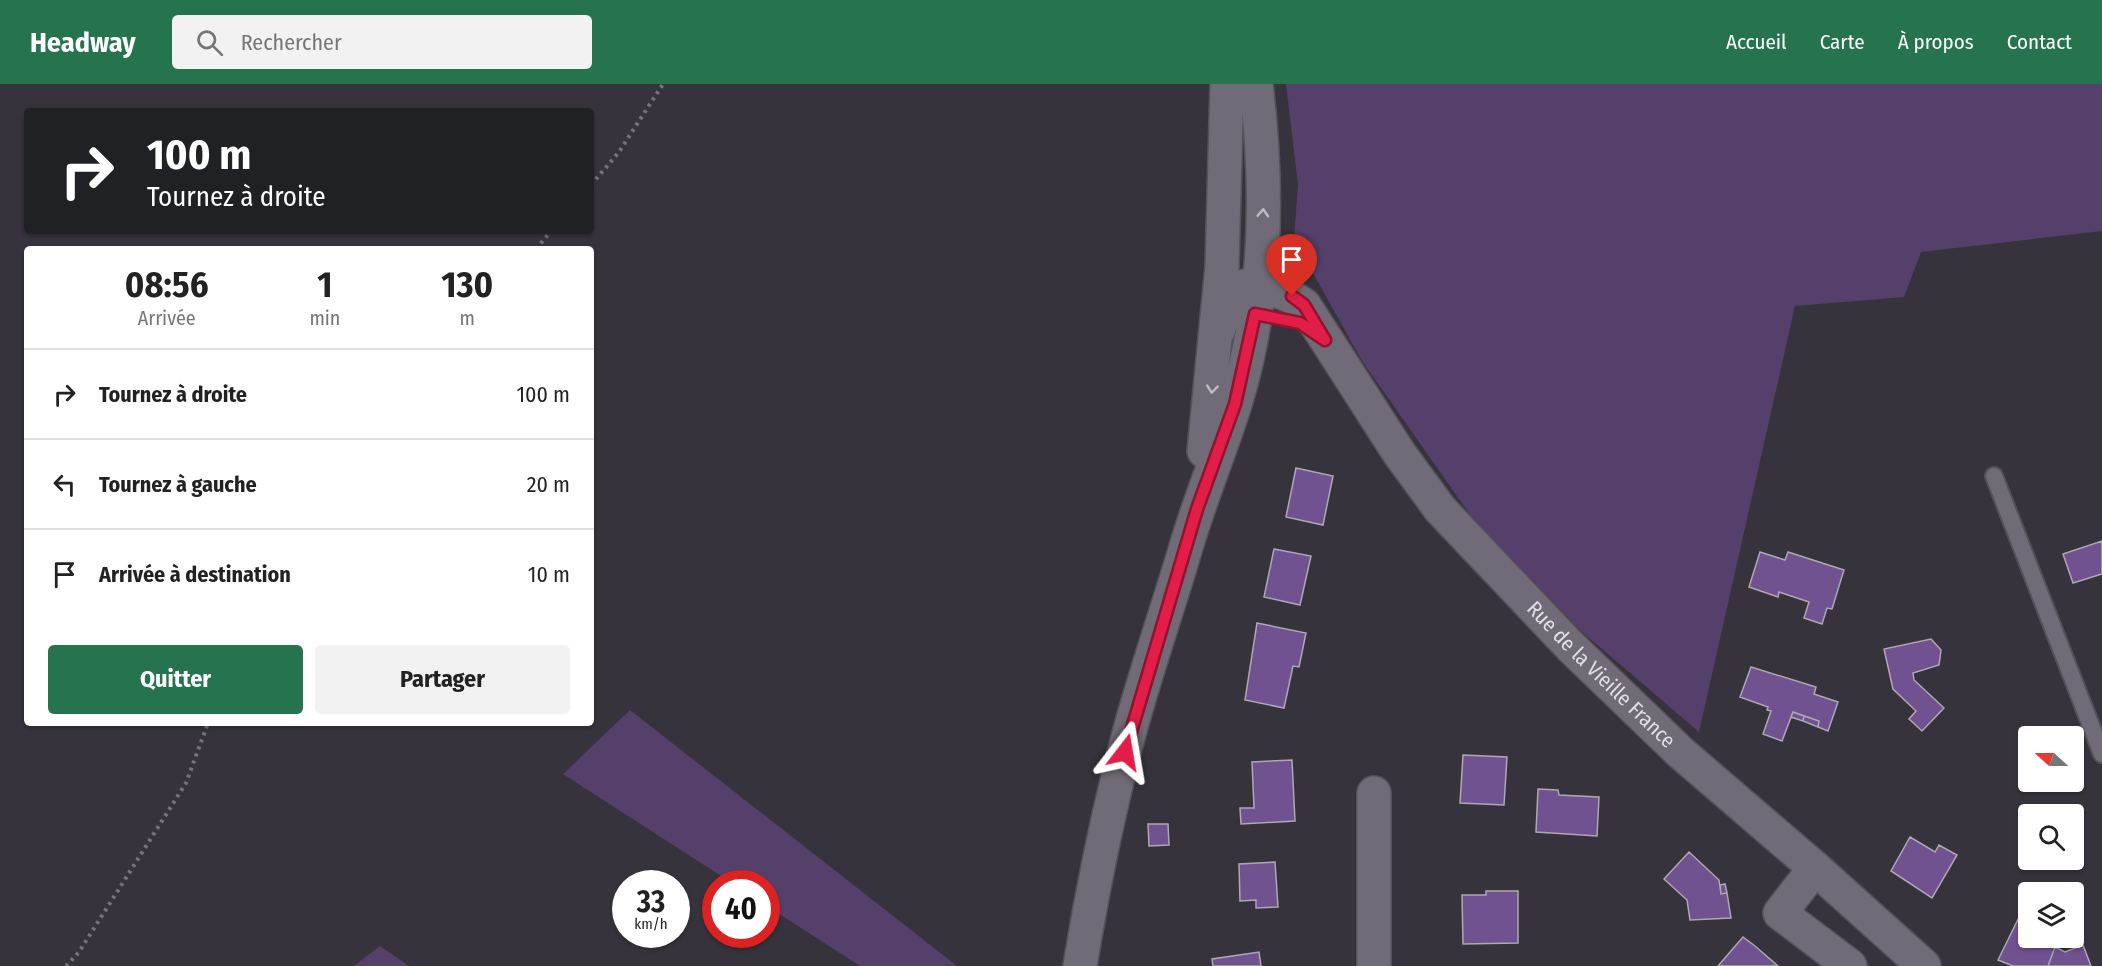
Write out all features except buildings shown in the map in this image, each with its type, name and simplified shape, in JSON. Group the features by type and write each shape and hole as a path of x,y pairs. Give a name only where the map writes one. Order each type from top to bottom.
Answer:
{"street":[{"path":"1197,509 1218,331 1225,196 1227,84"},
{"path":"1234,84 1238,108 1250,296"},
{"path":"1080,966 1096,868 1131,729 1197,509 1235,404 1264,193 1256,84"},
{"path":"1218,331 1227,301 1250,296"},
{"name":"Rue de la Vieille France","path":"1250,296 1292,296 1304,305 1325,340 1440,509 1571,647 1680,752 1815,868 1924,966"},
{"path":"1374,793 1374,966"},
{"path":"1815,868 1780,913 1850,966"}],"lane":[{"path":"1994,476 2102,754"}],"path":[{"path":"594,181 619,152 663,84"},
{"path":"538,246 548,234"},
{"path":"66,966 78,952 186,783 207,726"}],"shaded area":[{"path":"1286,84 2102,84 2102,231 1921,252 1904,297 1795,306 1699,732 1581,631 1471,516 1362,361 1294,239 1298,185"},
{"path":"630,710 957,966 860,966 780,914 780,870 712,870 563,774"},
{"path":"380,946 409,966 354,966"}],"route":[{"path":"1125,752 1197,509 1235,404 1247,359 1255,314 1300,323 1325,340 1304,305 1292,296"}]}
